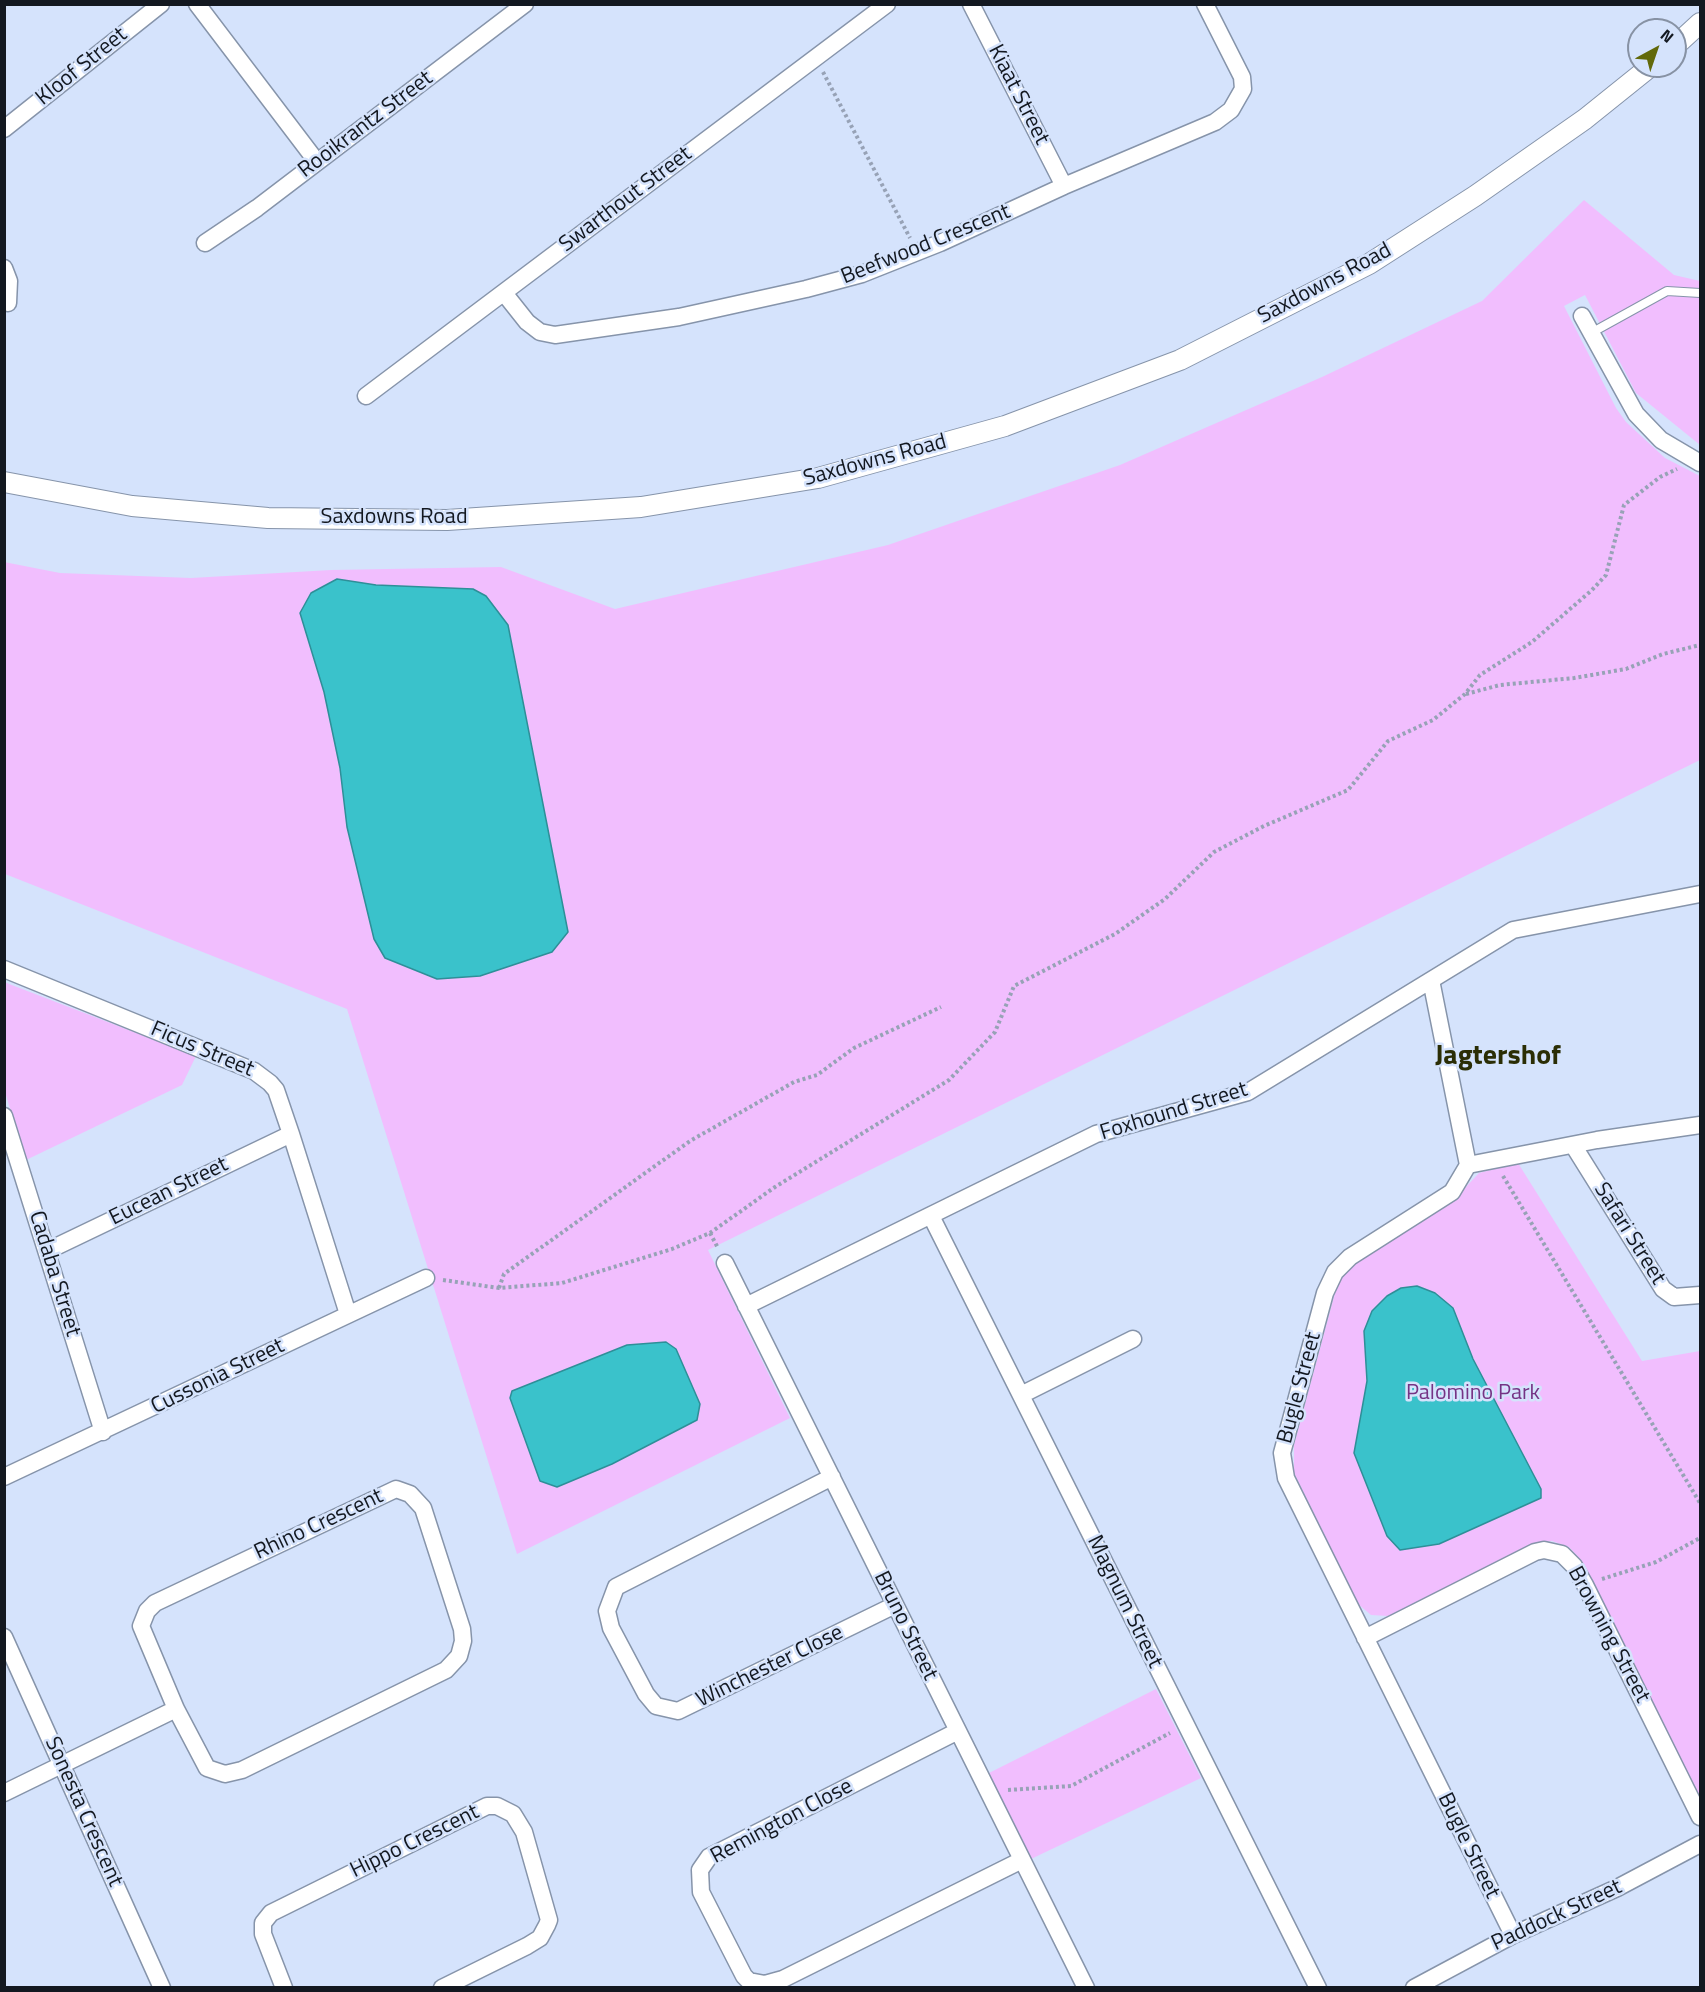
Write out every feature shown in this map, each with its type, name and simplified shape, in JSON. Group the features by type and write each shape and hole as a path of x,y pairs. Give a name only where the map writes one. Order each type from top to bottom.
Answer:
{"street":[{"name":"Kloof Street","path":"4,129 161,4"},
{"path":"197,4 317,162"},
{"name":"Rooikrantz Street","path":"205,243 317,162 525,4"},
{"name":"Swarthout Street","path":"366,396 887,4"},
{"name":"Kiaat Street","path":"971,4 1064,186"},
{"name":"Beefwood Crescent","path":"504,293 527,322 540,332 555,335 679,317 806,289 862,274 918,252 1064,186 1215,122 1231,110 1243,89 1242,77 1205,4"},
{"path":"1687,35 1701,23"},
{"name":"Saxdowns Road","path":"4,482 132,506 268,518 447,520 641,507 818,478 1005,426 1180,360 1369,264 1475,196 1576,126 1636,78"},
{"path":"4,268 9,281 8,303"},
{"path":"1582,316 1636,414 1661,440 1697,461"},
{"name":"Foxhound Street","path":"746,1306 1096,1134 1248,1092 1514,930 1575,916 1701,894"},
{"name":"Ficus Street","path":"4,969 262,1075 276,1090 348,1314"},
{"path":"1431,980 1468,1165 1573,1145 1701,1125"},
{"name":"Cadaba Street","path":"4,1116 103,1432"},
{"name":"Eucean Street","path":"47,1251 291,1134"},
{"name":"Safari Street","path":"1573,1145 1663,1289 1674,1297 1701,1295"},
{"name":"Bugle Street","path":"1468,1165 1463,1178 1452,1192 1350,1257 1335,1272 1325,1293 1282,1454 1286,1478 1513,1935"},
{"name":"Magnum Street","path":"931,1216 1318,1988"},
{"name":"Bruno Street","path":"725,1263 1086,1988"},
{"name":"Cussonia Street","path":"6,1479 426,1278"},
{"path":"1022,1395 1133,1339"},
{"name":"Winchester Close","path":"832,1478 616,1587 607,1611 611,1628 646,1694 656,1706 678,1711 691,1707 895,1605"},
{"name":"Rhino Crescent","path":"387,1491 404,1491 417,1500 423,1508 462,1629 463,1641 459,1656 446,1670 232,1773 218,1773 207,1768 176,1709 141,1626 144,1617 155,1603 387,1491"},
{"name":"Browning Street","path":"1365,1638 1535,1552 1544,1550 1562,1554 1574,1566 1585,1585 1701,1817"},
{"name":"Sonesta Crescent","path":"4,1637 162,1988"},
{"path":"4,1793 63,1767 176,1709"},
{"name":"Remington Close","path":"958,1731 709,1857 700,1870 701,1892 744,1976 749,1981 765,1984 783,1979 1022,1860"},
{"name":"Hippo Crescent","path":"282,1987 263,1934 263,1923 271,1913 487,1806 497,1806 513,1814 524,1832 549,1920 548,1925 540,1938 527,1946 442,1988"},
{"name":"Paddock Street","path":"1414,1988 1513,1935 1617,1888 1701,1844"}],"lane":[{"path":"1591,333 1667,291 1701,293"}],"path":[{"path":"815,58 918,252"},
{"path":"426,1278 499,1288 562,1283 672,1249 710,1233 775,1187 949,1080 995,1032 1014,986 1115,934 1165,899 1214,852 1264,826 1348,790 1388,741 1433,720 1465,694 1480,675 1532,642 1606,575 1624,505 1660,477 1697,461"},
{"path":"1465,694 1500,685 1574,678 1626,669 1663,654 1701,645"},
{"path":"499,1288 504,1274 690,1141 794,1082 817,1075 854,1048 941,1007"},
{"path":"1493,1160 1533,1230 1618,1362 1664,1446 1701,1503"},
{"path":"1585,1585 1656,1562 1701,1538"},
{"path":"998,1790 1071,1786 1176,1730"}],"green space":[{"path":"1584,200 1674,275 1700,281 1700,445 1636,393 1585,295 1564,306 1616,408 1626,422 1665,458 1700,476 1700,760 708,1250 790,1418 517,1554 347,1009 5,874 4,562 60,573 191,578 331,570 501,567 615,609 888,545 1120,465 1322,377 1482,301"},
{"path":"4,982 196,1056 182,1085 26,1160 5,1092"},
{"name":"Palomino Park","path":"1518,1163 1642,1361 1700,1351 1700,1797 1581,1560 1569,1547 1552,1541 1535,1543 1388,1616 1371,1615 1358,1604 1294,1473 1294,1445 1335,1293 1343,1275 1357,1262 1452,1202 1479,1173"},
{"path":"1156,1689 1201,1778 1031,1859 989,1773"}],"shaded area":[{"path":"337,579 376,585 473,589 486,596 508,625 568,932 552,952 480,976 437,979 385,958 374,939 347,827 340,768 324,692 300,613 311,593"},
{"path":"1417,1286 1435,1293 1453,1308 1473,1359 1541,1489 1541,1498 1439,1544 1400,1550 1387,1536 1354,1453 1367,1381 1364,1331 1372,1311 1387,1296 1401,1288"},
{"path":"666,1342 676,1349 700,1404 697,1420 612,1464 557,1487 540,1481 510,1398 512,1391 627,1345"}],"district":[{"name":"Jagtershof","path":"1498,1057"}]}
